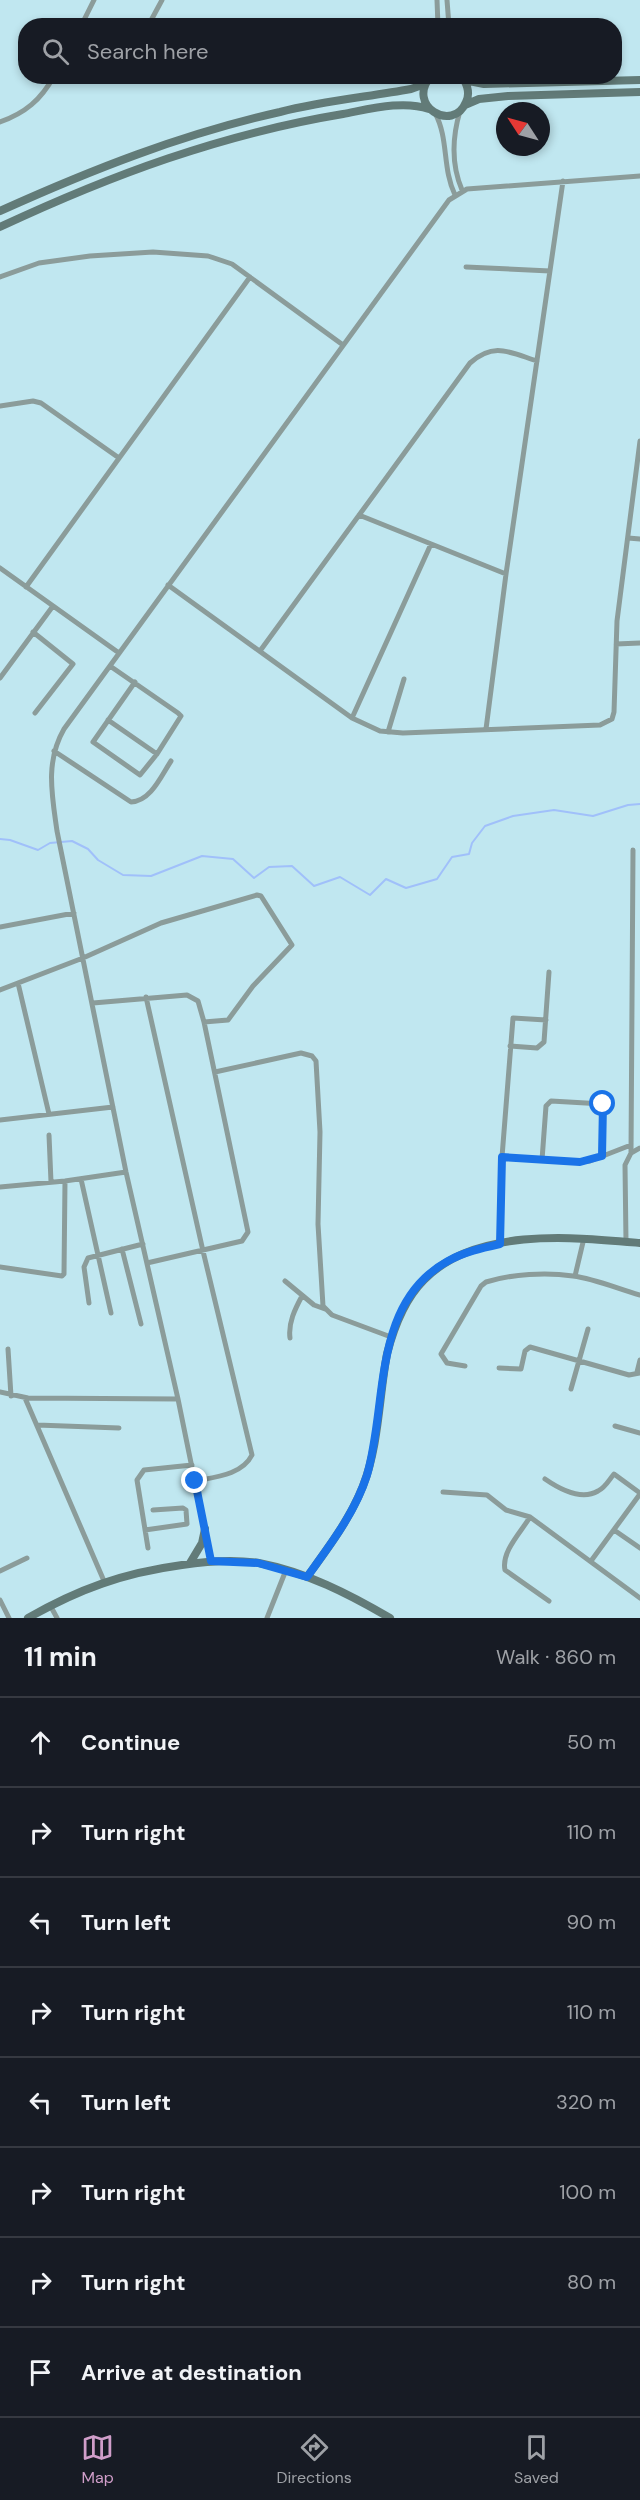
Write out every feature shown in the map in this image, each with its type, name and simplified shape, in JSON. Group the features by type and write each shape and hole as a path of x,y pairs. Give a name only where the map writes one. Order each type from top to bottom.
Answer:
{"main road":[{"path":"622,80 640,80"},
{"path":"0,211 132,155 181,138 280,111 411,89 425,84 423,97 432,111"},
{"path":"462,108 468,95 464,84"},
{"path":"0,226 108,178 223,140 276,126 370,109 410,105 448,116 479,99 640,92"},
{"path":"307,1577 335,1538 365,1480 373,1448 391,1337 412,1294 436,1269 465,1254 500,1244 544,1238 584,1238 640,1244"},
{"path":"190,1563 202,1543 205,1529"},
{"path":"27,1618 104,1581 132,1573 211,1561 258,1563 286,1570 332,1587 390,1618"}],"street":[{"path":"85,18 94,0"},
{"path":"152,18 162,0"},
{"path":"437,0 438,18"},
{"path":"447,0 448,18"},
{"path":"0,122 15,117 29,108 41,97 49,84"},
{"path":"462,108 454,134 453,152 462,190"},
{"path":"432,111 442,129 447,176 455,195"},
{"path":"211,1561 178,1399 126,1172 57,831 50,777 54,751 64,729 444,206 455,195 462,190 640,176"},
{"path":"486,729 563,181"},
{"path":"0,278 39,263 90,256 153,252 208,255 232,264 343,345"},
{"path":"466,267 550,271"},
{"path":"26,587 250,277"},
{"path":"260,651 461,374 481,353 501,350 537,361"},
{"path":"0,406 33,401 41,403 119,458"},
{"path":"168,585 352,718 372,728 388,732 600,725 606,723 614,712 620,591 640,441"},
{"path":"359,515 506,574"},
{"path":"628,538 640,539"},
{"path":"352,718 431,544"},
{"path":"0,568 119,653"},
{"path":"0,678 53,606"},
{"path":"33,632 73,664 36,713"},
{"path":"616,644 640,643"},
{"path":"110,666 135,682 181,716 157,754 140,775 94,745 94,740 135,682"},
{"path":"388,732 404,679"},
{"path":"108,720 157,754"},
{"path":"54,751 131,802 147,797 171,761"},
{"path":"626,1242 625,1164 631,1153 633,850"},
{"path":"0,990 83,958 182,915 257,895 261,896 292,941 292,945 253,986 232,1016 222,1022 204,1022"},
{"path":"0,927 74,913"},
{"path":"510,1046 541,1046 544,1042 549,972"},
{"path":"18,983 49,1114"},
{"path":"93,1003 188,994 198,1001 215,1072 248,1232 242,1241 147,1263"},
{"path":"146,998 202,1251 252,1455 249,1461 238,1469 195,1481"},
{"path":"500,1244 502,1157 513,1018 546,1020"},
{"path":"215,1072 301,1053 312,1056 316,1061 320,1132 318,1224 325,1309"},
{"path":"542,1160 546,1106 551,1101 603,1104 602,1156"},
{"path":"0,1120 113,1107"},
{"path":"49,1135 51,1182"},
{"path":"502,1157 580,1162 631,1145"},
{"path":"631,1153 640,1148"},
{"path":"0,1186 64,1181 126,1172"},
{"path":"81,1179 111,1313"},
{"path":"0,1267 62,1276 64,1274 64,1181"},
{"path":"576,1276 584,1238"},
{"path":"89,1304 85,1262 88,1258 143,1244"},
{"path":"122,1249 141,1324"},
{"path":"465,1366 447,1363 441,1354 475,1294 486,1282 541,1274 576,1276 640,1295"},
{"path":"285,1281 314,1305 325,1309 332,1315 391,1337"},
{"path":"290,1338 292,1317 302,1296"},
{"path":"571,1389 588,1329"},
{"path":"499,1368 521,1370 525,1351 530,1347 629,1375 638,1372 640,1360"},
{"path":"8,1349 11,1396"},
{"path":"0,1392 25,1398 178,1399"},
{"path":"25,1398 104,1581"},
{"path":"37,1425 119,1428"},
{"path":"615,1426 640,1432"},
{"path":"148,1548 137,1480 140,1474 144,1470 192,1465"},
{"path":"545,1479 563,1490 588,1494 597,1492 614,1474 640,1493 591,1561"},
{"path":"443,1492 487,1495 506,1510 530,1517 640,1598"},
{"path":"145,1530 187,1524 186,1510 183,1508 153,1510"},
{"path":"530,1517 507,1554 504,1570 549,1601"},
{"path":"614,1530 640,1548"},
{"path":"0,1570 27,1558"},
{"path":"267,1618 286,1570"},
{"path":"0,1601 9,1618"},
{"path":"50,1605 57,1618"}],"waterway":[{"path":"0,839 10,840 38,850 50,843 72,841 88,849 98,860 123,875 151,876 202,856 233,859 254,878 269,867 292,866 314,886 340,877 370,895 386,879 406,888 437,879 452,857 469,854 472,843 485,826 513,816 554,810 593,816 628,805 640,804"}],"route":[{"path":"195,1481 211,1561 234,1560 258,1563 307,1577 335,1538 363,1487 374,1439 387,1354 402,1311 412,1294 436,1269 448,1261 500,1244 502,1157 580,1162 602,1156 603,1104"}]}
